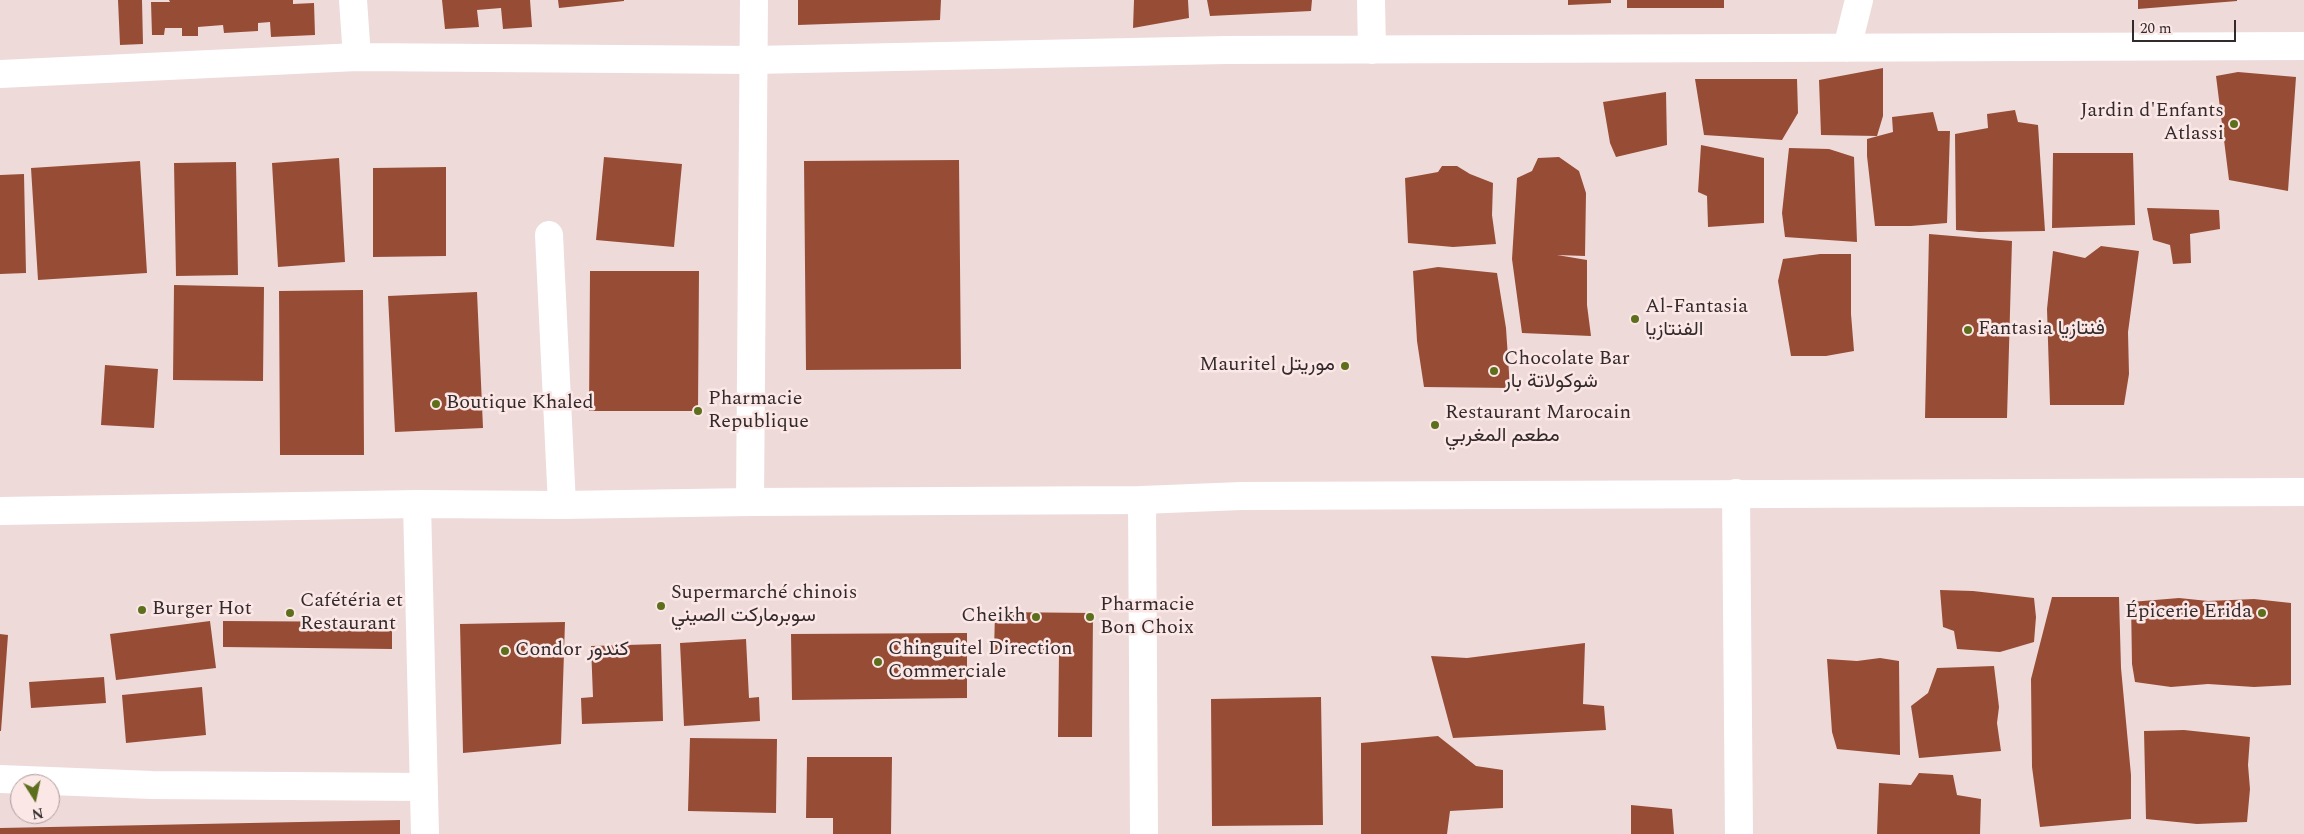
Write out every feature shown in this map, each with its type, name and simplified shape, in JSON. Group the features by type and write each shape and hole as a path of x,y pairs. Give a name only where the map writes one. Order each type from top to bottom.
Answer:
{"street":[{"path":"353,0 357,57"},
{"path":"750,502 754,0"},
{"path":"1371,0 1372,50"},
{"path":"1847,48 1859,0"},
{"path":"0,74 357,57 754,60 1226,50 2304,46"},
{"path":"550,235 562,505"},
{"path":"0,511 417,504 562,505 1142,500 1251,496 2304,492"},
{"path":"1736,493 1739,834"},
{"path":"1142,500 1144,834"},
{"path":"417,504 425,834"},
{"path":"0,780 152,785 424,787"}],"building":[{"path":"118,0 142,0 143,44 120,45"},
{"path":"169,0 293,0 293,4 314,3 315,35 271,37 270,22 258,23 258,31 224,33 223,25 198,27 198,36 182,36 182,28 165,28 164,35 152,35 151,2 170,2"},
{"path":"442,0 530,0 532,27 503,29 501,8 477,10 479,27 445,29"},
{"path":"558,0 624,0 624,1 559,8"},
{"path":"798,0 941,0 940,20 798,25"},
{"path":"1134,0 1188,0 1189,18 1133,28"},
{"path":"1207,0 1312,0 1311,11 1210,16"},
{"path":"1568,0 1611,0 1611,3 1568,5"},
{"path":"1627,0 1724,0 1724,8 1627,8"},
{"path":"2138,0 2237,0 2237,1 2138,9"},
{"path":"1883,68 1883,116 1877,136 1821,135 1819,80"},
{"path":"2238,72 2296,77 2288,191 2229,180 2216,76"},
{"path":"1695,79 1797,79 1798,113 1782,140 1704,135"},
{"path":"1666,92 1667,145 1616,157 1610,143 1603,102"},
{"path":"2015,110 2018,122 2038,125 2045,231 1979,232 1956,230 1955,134 1988,128 1987,114"},
{"path":"1933,112 1938,131 1950,131 1947,223 1875,226 1867,156 1867,139 1893,132 1892,117"},
{"path":"1701,145 1764,158 1764,223 1708,227 1707,196 1698,192"},
{"path":"1789,148 1829,149 1854,157 1857,242 1785,237 1782,213"},
{"path":"2053,153 2133,153 2135,225 2052,228"},
{"path":"604,157 682,164 674,247 596,240"},
{"path":"1559,157 1579,171 1586,193 1585,256 1557,255 1587,260 1587,305 1591,336 1522,333 1512,259 1517,178 1532,171 1538,158"},
{"path":"339,158 345,262 278,267 272,163"},
{"path":"959,160 961,369 806,370 804,161"},
{"path":"140,161 147,273 38,280 31,168"},
{"path":"236,162 238,275 176,276 174,163"},
{"path":"1442,166 1457,166 1470,174 1493,183 1492,215 1496,244 1453,247 1408,243 1405,178 1438,172"},
{"path":"446,167 446,256 373,257 373,168"},
{"path":"24,174 26,273 0,274 0,175"},
{"path":"2147,208 2219,210 2220,229 2190,234 2191,263 2173,264 2170,245 2153,240"},
{"name":"Fantasia فنتازيا","path":"1929,234 2012,241 2007,418 1925,418"},
{"path":"2101,246 2139,251 2128,332 2129,374 2124,405 2050,405 2047,309 2053,251 2085,258"},
{"path":"1820,254 1851,254 1851,314 1854,351 1826,356 1791,356 1778,281 1783,259"},
{"path":"1438,267 1497,273 1506,328 1510,388 1424,387 1417,341 1413,271"},
{"path":"590,271 699,271 698,411 589,411"},
{"path":"174,285 264,287 263,381 173,380"},
{"path":"363,290 364,455 280,455 279,291"},
{"path":"477,292 483,428 395,432 388,296"},
{"path":"105,365 158,369 154,428 101,425"},
{"path":"1940,590 1973,591 2034,598 2036,617 2034,642 2000,652 1957,649 1954,631 1943,627"},
{"path":"2052,597 2119,597 2121,668 2131,775 2131,819 2040,827 2032,767 2031,679"},
{"path":"2179,598 2208,601 2254,599 2291,603 2291,685 2254,687 2208,684 2171,687 2135,682 2132,664 2131,602"},
{"path":"995,612 1093,613 1092,737 1058,737 1059,653 994,652"},
{"path":"210,621 216,668 116,680 110,634"},
{"path":"223,621 392,622 392,649 223,647"},
{"path":"565,622 561,744 463,753 460,624"},
{"path":"967,633 967,698 792,700 791,634"},
{"path":"0,634 8,635 1,731 0,731"},
{"path":"746,639 749,698 759,697 760,721 684,726 680,643"},
{"path":"1585,643 1583,704 1604,706 1606,730 1453,738 1431,656 1467,658"},
{"path":"661,644 663,721 582,724 581,698 593,697 591,646"},
{"path":"1880,658 1899,661 1900,755 1837,749 1832,732 1827,659 1857,661"},
{"path":"1994,666 1999,707 1997,723 2001,751 1919,758 1911,706 1928,693 1937,668"},
{"path":"104,677 106,703 31,708 29,682"},
{"path":"202,687 206,735 126,743 122,695"},
{"path":"1321,697 1323,825 1212,826 1211,699"},
{"path":"2184,730 2250,737 2248,765 2250,789 2247,822 2197,824 2146,819 2144,731"},
{"path":"1438,736 1476,766 1503,770 1503,808 1450,811 1447,834 1361,834 1361,743"},
{"path":"690,738 777,739 776,813 688,811"},
{"path":"807,757 892,757 891,834 833,834 833,818 806,818"},
{"path":"1919,773 1953,775 1957,795 1981,799 1980,834 1877,834 1879,783 1911,785"},
{"path":"1631,805 1672,809 1674,834 1631,834"},
{"path":"400,820 400,834 0,834 0,828"}],"place":[{"name":"Jardin d'Enfants Atlassi","path":"2234,124"},
{"name":"Al-Fantasia الفنتازيا","path":"1635,319"},
{"name":"Fantasia فنتازيا","path":"1968,330"},
{"name":"Mauritel موريتل","path":"1345,366"},
{"name":"Chocolate Bar شوكولاتة بار","path":"1494,371"},
{"name":"Boutique Khaled","path":"436,404"},
{"name":"Pharmacie Republique","path":"698,411"},
{"name":"Restaurant Marocain مطعم المغربي","path":"1435,425"},
{"name":"Supermarché chinois سوبرماركت الصيني","path":"661,606"},
{"name":"Burger Hot","path":"142,610"},
{"name":"Cafétéria et Restaurant","path":"290,613"},
{"name":"Épicerie Erida","path":"2262,613"},
{"name":"Cheikh","path":"1036,617"},
{"name":"Pharmacie Bon Choix","path":"1090,617"},
{"name":"Condor كندور","path":"505,651"},
{"name":"Chinguitel Direction Commerciale","path":"878,662"}]}
